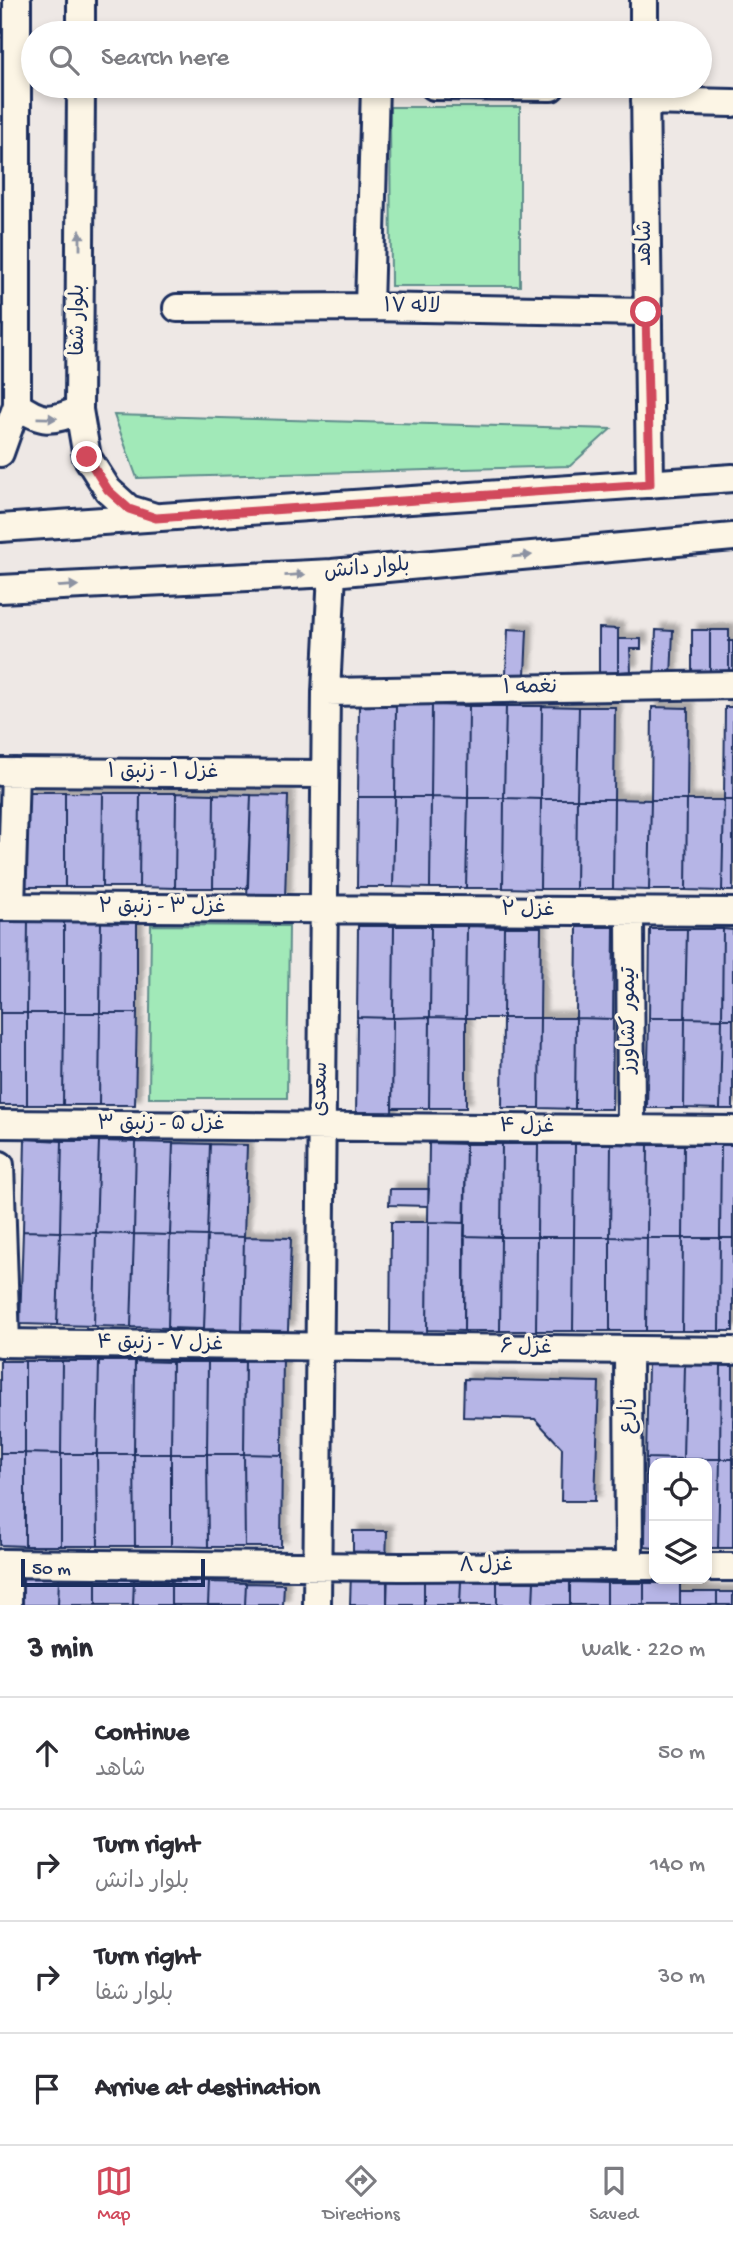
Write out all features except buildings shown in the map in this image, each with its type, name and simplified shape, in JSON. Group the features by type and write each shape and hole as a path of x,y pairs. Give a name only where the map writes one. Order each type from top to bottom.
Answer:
{"street":[{"path":"0,453 17,405 18,0"},
{"path":"81,21 82,0"},
{"path":"644,0 645,21"},
{"name":"بلوار شفا","path":"81,98 79,410 87,457 108,490 129,509 156,518"},
{"path":"369,307 375,98"},
{"name":"شاهد","path":"645,98 650,484"},
{"path":"684,98 733,103"},
{"name":"لاله ۱۷","path":"177,308 369,307 646,312"},
{"path":"17,405 36,418 60,418 79,410"},
{"path":"0,528 733,478"},
{"name":"بلوار دانش","path":"0,589 332,573 733,537"},
{"name":"سعدی","path":"317,1605 326,692 332,573"},
{"name":"نغمه ۱","path":"326,692 733,685"},
{"path":"6,907 8,772"},
{"name":"غزل ۱ - زنبق ۱","path":"8,772 326,774"},
{"name":"غزل ۳ - زنبق ۲","path":"6,907 324,910"},
{"name":"غزل ۲","path":"324,910 733,912"},
{"name":"تیمور کشاورز","path":"630,912 631,1129"},
{"name":"غزل ۵ - زنبق ۳","path":"0,1124 322,1125"},
{"name":"غزل ۴","path":"322,1125 733,1130"},
{"path":"0,1166 3,1343"},
{"name":"غزل ۷ - زنبق ۴","path":"3,1343 320,1347"},
{"name":"غزل ۶","path":"320,1347 733,1351"},
{"name":"زارع","path":"628,1350 641,1566"},
{"path":"4,1563 8,1605"},
{"name":"غزل ۸","path":"4,1563 317,1567 641,1566"},
{"path":"712,1567 733,1567"}],"green space":[{"path":"390,107 520,107 520,286 391,286"},
{"path":"114,415 611,429 570,466 137,478"},
{"path":"151,925 289,926 287,1098 149,1098"}],"route":[{"path":"87,457 108,490 129,509 156,518 650,484 646,312"}]}
